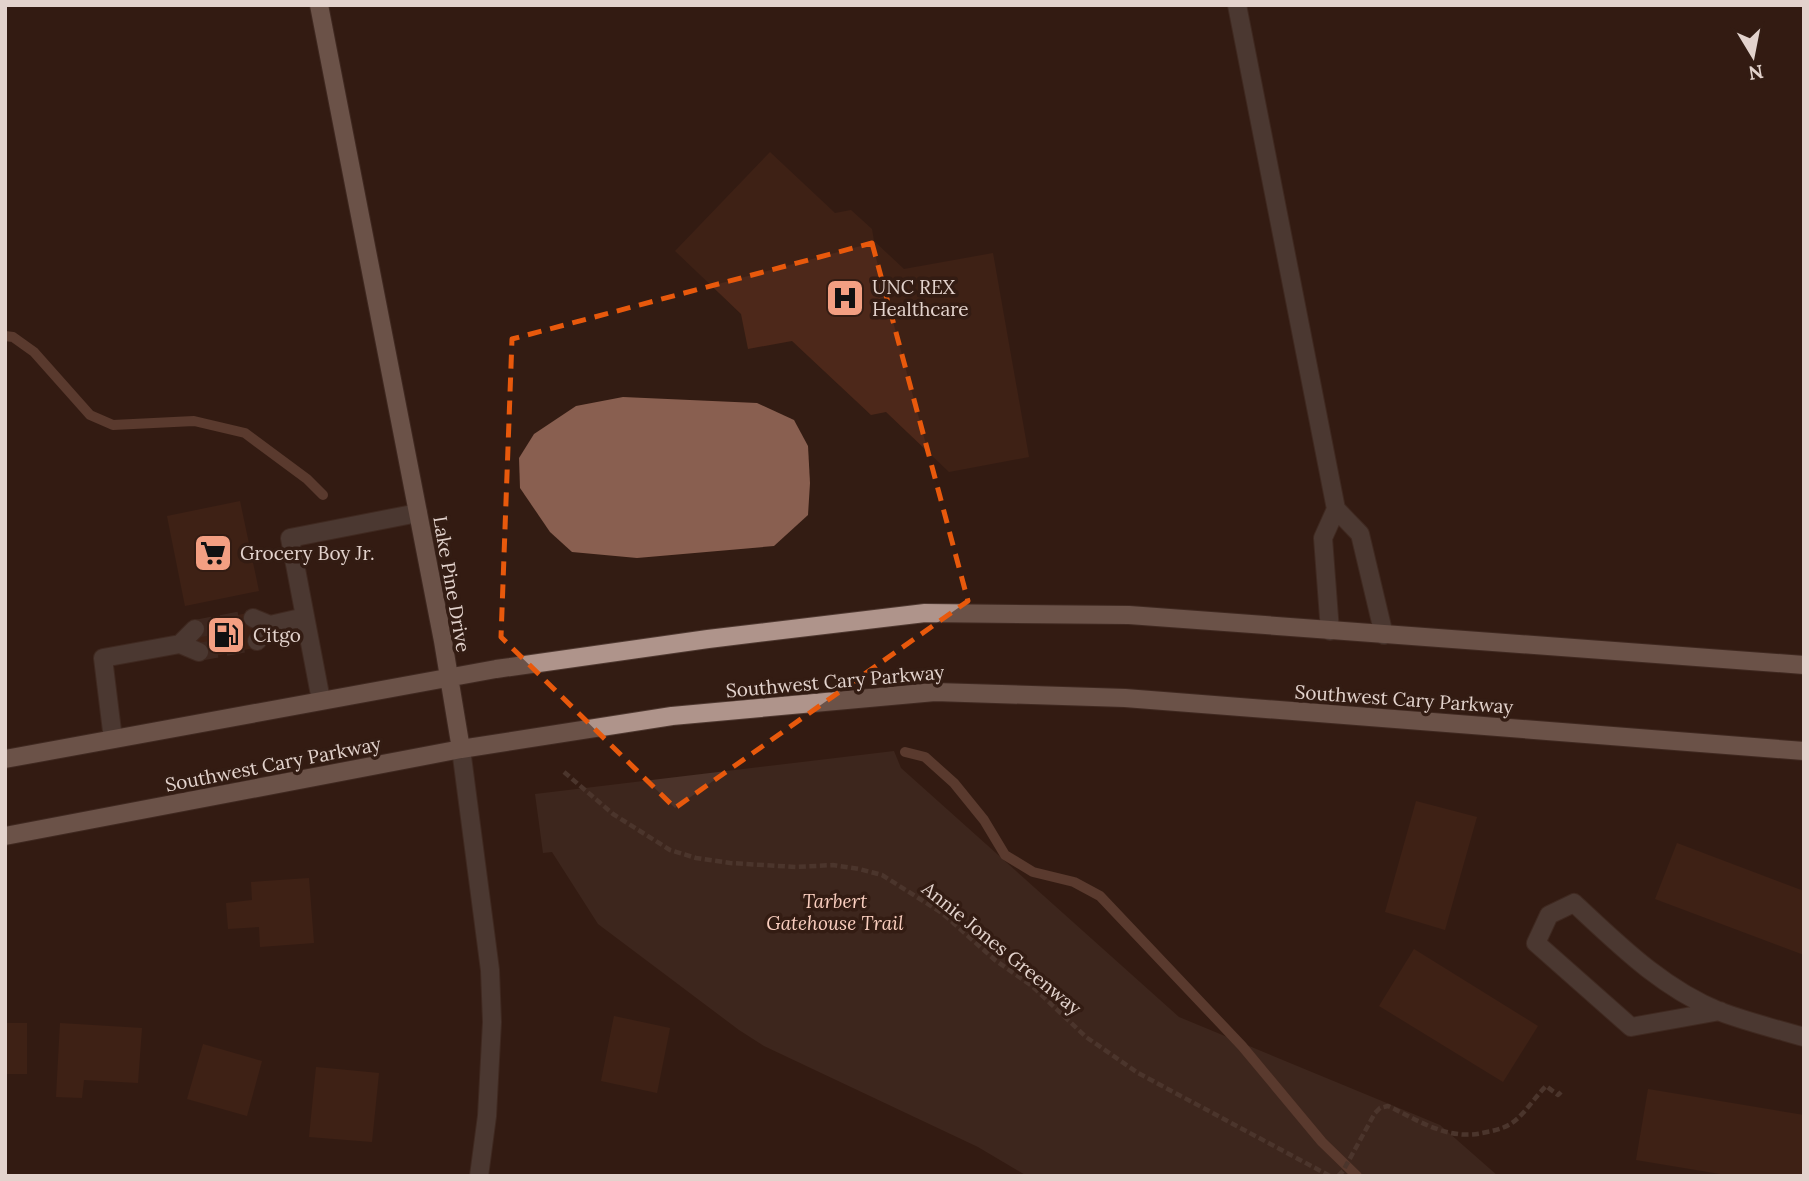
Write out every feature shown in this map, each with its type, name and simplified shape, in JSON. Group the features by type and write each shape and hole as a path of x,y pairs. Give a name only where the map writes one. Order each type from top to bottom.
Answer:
{"main road":[{"name":"Lake Pine Drive","path":"319,5 443,641 461,749"},
{"path":"5,759 447,677 708,639 925,613 1129,615 1804,665"},
{"name":"Southwest Cary Parkway","path":"5,836 461,749 672,716 935,692 1125,698 1804,751"}],"street":[{"path":"1237,5 1336,509 1360,534 1384,635"},
{"path":"1330,631 1322,538 1336,509"},
{"path":"321,700 290,538 418,513"},
{"path":"253,618 270,625 305,617"},
{"path":"257,640 270,625"},
{"path":"180,644 195,629"},
{"path":"113,739 103,658 180,644 199,652"},
{"name":"Lake Pine Drive","path":"461,749 491,970 492,1022 487,1116 479,1176"},
{"path":"1720,1011 1631,1027 1536,943 1549,915 1574,903 1637,962 1669,984 1720,1011 1804,1037"}],"path":[{"name":"Annie Jones Greenway","path":"564,772 613,814 670,850 696,858 730,863 796,867 833,865 882,875 942,913 995,960 1032,986 1086,1037 1138,1073 1330,1176"},
{"path":"1338,1176 1374,1113 1380,1108 1388,1106 1442,1131 1461,1135 1480,1134 1504,1128 1517,1119 1546,1086 1558,1095 1561,1092"}],"highlighted area":[{"path":"872,243 968,601 675,808 501,637 512,339"}],"green space":[{"name":"Tarbert Gatehouse Trail","path":"894,751 901,768 1179,1017 1440,1125 1498,1176 1027,1176 978,1147 764,1046 739,1030 598,924 552,852 543,853 535,794"}],"shaded area":[{"path":"623,397 757,403 794,420 808,446 808,515 774,546 637,558 572,552 550,532 520,488 519,458 534,434 576,406"}],"building":[{"name":"UNC REX Healthcare","path":"770,152 835,213 851,210 872,229 874,241 904,269 993,253 1029,457 949,472 886,412 871,415 792,341 748,349 741,314 675,251"},
{"name":"Grocery Boy Jr.","path":"240,501 259,591 185,606 167,516"},
{"name":"Citgo","path":"252,612 259,647 201,659 194,624"},
{"path":"1416,801 1477,817 1445,930 1385,912"},
{"path":"1677,843 1804,891 1804,955 1655,899"},
{"path":"309,878 314,943 260,947 259,927 228,929 226,903 252,900 251,882"},
{"path":"1414,949 1538,1026 1503,1082 1379,1006"},
{"path":"614,1016 670,1028 657,1093 601,1081"},
{"path":"5,1023 27,1023 27,1074 5,1074"},
{"path":"60,1023 142,1028 138,1083 84,1080 82,1098 56,1097"},
{"path":"203,1044 262,1061 247,1116 187,1099"},
{"path":"316,1067 379,1073 372,1142 309,1137"},
{"path":"1648,1089 1804,1115 1804,1176 1732,1176 1636,1160"}],"waterway":[{"path":"5,336 13,337 34,352 90,415 113,425 194,421 245,433 307,479 323,495"},
{"path":"905,752 925,757 954,783 984,820 1005,855 1033,872 1074,882 1100,896 1242,1046 1322,1142 1357,1176"}],"tunnel":[{"path":"195,629 253,618"},
{"path":"199,652 257,641"}],"place":[{"name":"UNC REX Healthcare","path":"845,298"},
{"name":"Grocery Boy Jr.","path":"213,553"},
{"name":"Citgo","path":"226,635"}]}
